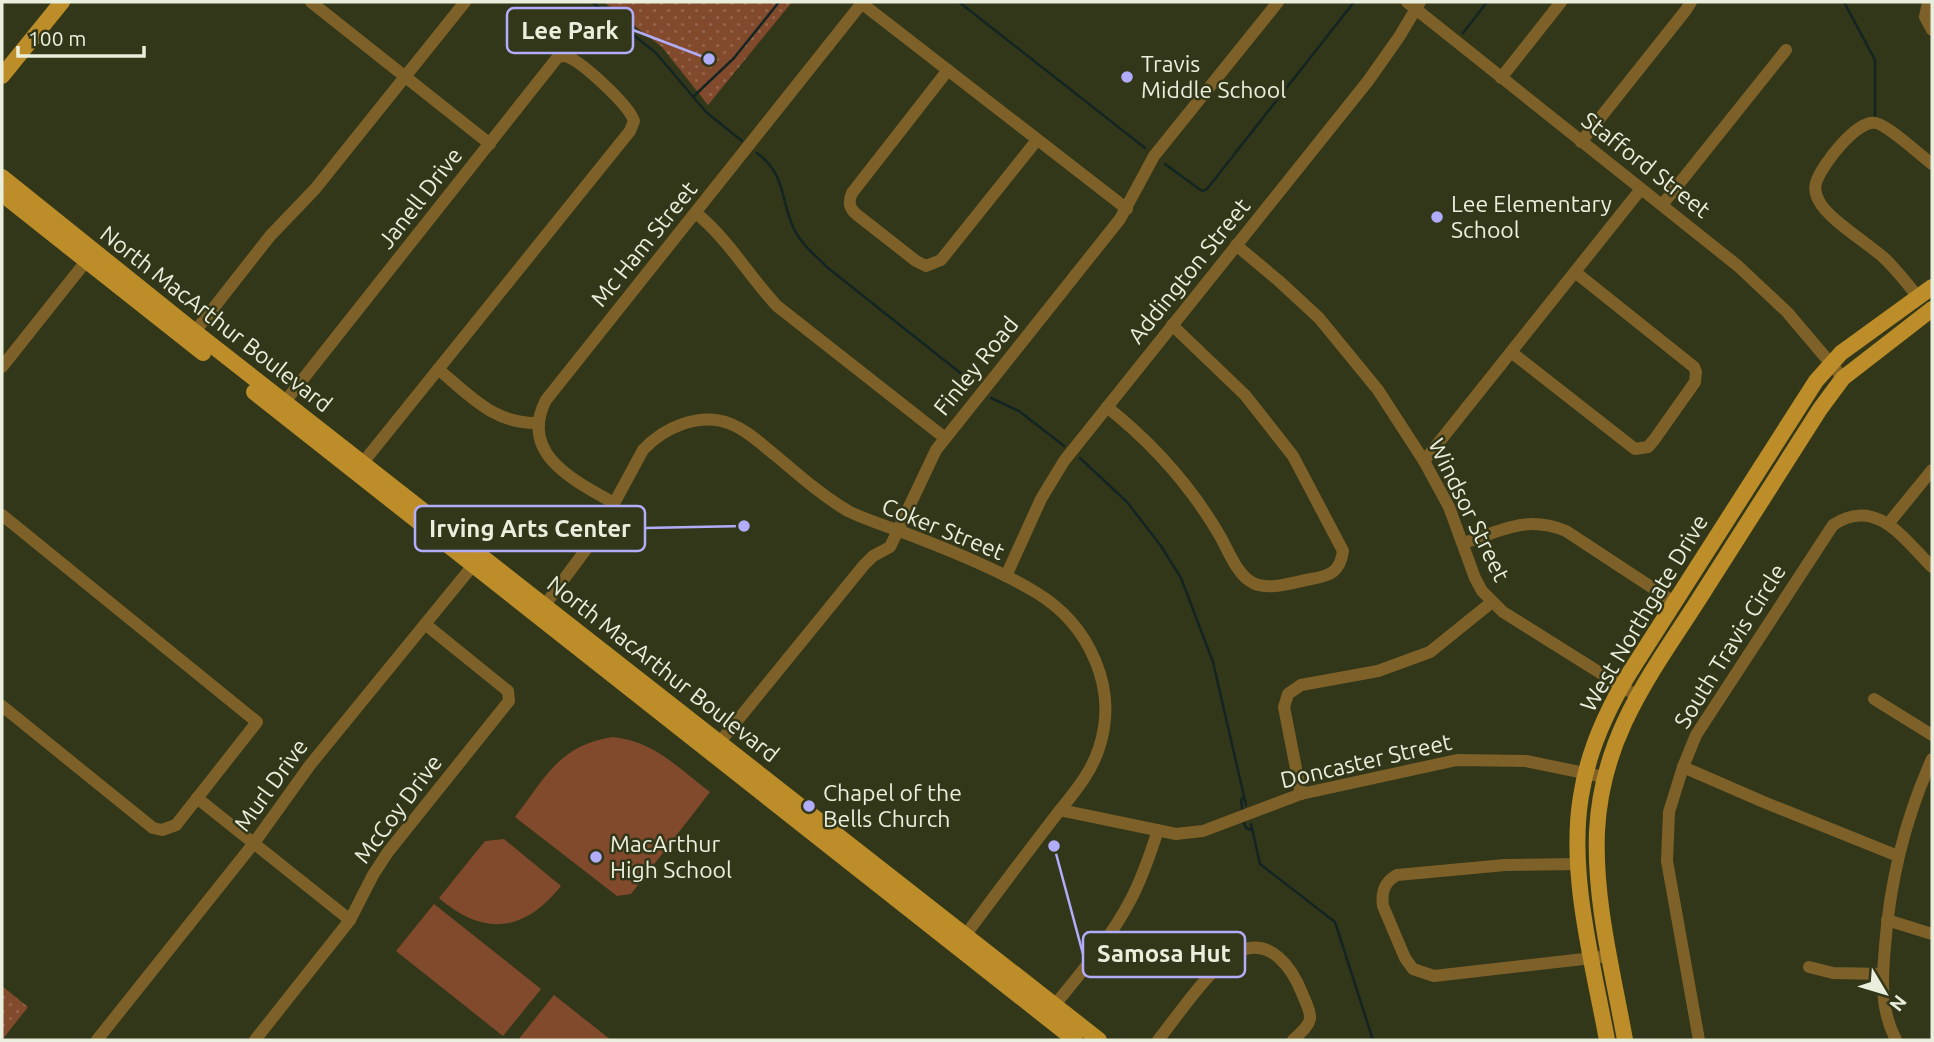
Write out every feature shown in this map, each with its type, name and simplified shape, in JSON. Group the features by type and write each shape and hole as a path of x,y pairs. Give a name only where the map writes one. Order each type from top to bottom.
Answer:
{"main road":[{"path":"2,76 62,2"},
{"name":"North MacArthur Boulevard","path":"2,177 77,239 90,257"},
{"name":"North MacArthur Boulevard","path":"2,194 90,257 1050,1011 1099,1040"},
{"path":"28,215 33,214 77,239"},
{"name":"West Northgate Drive","path":"1608,1040 1592,959 1579,864 1580,799 1594,743 1621,687 1804,399 1831,362 1932,287"},
{"name":"West Northgate Drive","path":"1625,1040 1599,895 1597,863 1597,831 1604,777 1616,738 1637,696 1820,409 1843,378 1932,309"},
{"name":"North MacArthur Boulevard","path":"1050,1011 1074,1040"}],"street":[{"path":"312,2 490,144"},
{"path":"191,336 270,236 315,188 464,2"},
{"path":"861,2 1127,209"},
{"name":"Mc Ham Street","path":"538,424 546,400 861,2"},
{"name":"Finley Road","path":"715,748 864,565 873,556 890,547 928,463 945,438 1127,209 1154,156 1278,2"},
{"path":"1501,78 1561,2"},
{"path":"1581,142 1690,2"},
{"path":"1928,2 1925,17 1932,30"},
{"name":"Stafford Street","path":"1415,4 1501,78 1762,288 1843,378"},
{"name":"Addington Street","path":"1006,576 1041,499 1055,475 1368,81 1415,4"},
{"path":"1662,205 1786,50"},
{"name":"Janell Drive","path":"281,407 552,65 561,56 568,57 606,87 633,117 630,131 438,369"},
{"path":"948,70 852,193 849,200 850,209 926,266 941,260 1037,140"},
{"path":"1918,297 1900,273 1820,204 1815,188 1816,181 1836,152 1860,126 1874,123 1884,127 1932,164"},
{"path":"1424,461 1641,189"},
{"path":"696,213 723,237 757,284 778,306 945,438"},
{"name":"Windsor Street","path":"1236,245 1299,298 1335,335 1378,390 1424,461 1449,507 1475,578 1492,603 1637,696"},
{"path":"2,367 90,257"},
{"path":"1511,352 1634,449 1648,447 1695,382 1694,367 1575,272"},
{"path":"1107,407 1135,430 1166,464 1217,532 1245,578 1254,584 1268,587 1329,576 1339,567 1343,551 1293,456 1245,395 1172,325"},
{"path":"358,468 438,369 503,419 523,424 538,424 539,439 546,454 580,483 614,503"},
{"name":"Coker Street","path":"541,611 585,554 643,450 653,439 671,428 690,422 713,421 729,423 749,433 829,500 848,511 1006,576 1037,593 1072,621 1093,652 1101,675 1106,704 1100,747 1084,779 961,941"},
{"path":"1932,470 1888,523 1932,567"},
{"name":"South Travis Circle","path":"1699,1040 1667,861 1669,813 1683,767 1696,736 1826,532 1843,518 1857,514 1870,515 1888,523"},
{"path":"2,515 257,722 176,825 162,830 153,828 2,706"},
{"path":"1464,543 1519,525 1535,522 1549,524 1566,531 1674,602"},
{"name":"Murl Drive","path":"97,1040 254,843 310,765 476,561"},
{"path":"1301,794 1284,707 1284,700 1292,689 1319,681 1378,671 1417,658 1444,642 1492,603"},
{"name":"McCoy Drive","path":"255,1040 350,920 383,858 510,698 508,691 425,624"},
{"path":"1874,699 1932,735"},
{"path":"1896,1040 1889,1027 1883,1001 1882,974 1887,920 1898,856 1916,794 1932,759"},
{"name":"Doncaster Street","path":"1060,810 1175,834 1203,831 1301,794 1373,776 1457,760 1526,761 1604,777"},
{"path":"1683,767 1898,856"},
{"path":"197,798 350,920"},
{"path":"1050,1011 1096,953 1125,910 1142,878 1158,830"},
{"path":"1579,864 1505,865 1397,875 1389,880 1382,897 1383,906 1405,958 1413,969 1434,976 1610,956"},
{"path":"1887,920 1932,934"},
{"path":"1158,1040 1202,986 1234,954 1254,948 1277,955 1294,975 1310,1014 1306,1027 1293,1040"},
{"path":"1809,967 1833,973 1882,974"}],"shaded area":[{"path":"604,2 792,2 708,105 662,47"},
{"path":"613,737 653,750 710,792 631,894 617,896 515,817 545,776 566,755 579,747"},
{"path":"504,839 561,886 547,901 533,913 503,924 472,919 439,898 485,841"},
{"path":"434,904 541,989 503,1036 396,951"},
{"path":"2,986 28,1007 2,1040"},
{"path":"554,995 611,1040 518,1040"}],"waterway":[{"path":"592,2 656,53 706,112 742,141"},
{"path":"694,96 734,58 779,2"},
{"path":"959,2 1145,148"},
{"path":"1165,164 1199,189 1207,189 1354,2"},
{"path":"1463,33 1487,2"},
{"path":"1844,2 1875,60 1875,120"},
{"path":"757,153 773,170 795,231 810,251 973,383"},
{"path":"991,398 1019,411 1064,446"},
{"path":"1080,458 1127,502 1161,546 1181,578 1213,662 1246,805"},
{"path":"1243,813 1241,800 1244,797"},
{"path":"1243,820 1246,828 1251,830"},
{"path":"1251,824 1260,864 1335,922 1373,1040"}],"place":[{"name":"Lee Park","path":"709,59"},
{"name":"Travis Middle School","path":"1127,77"},
{"name":"Lee Elementary School","path":"1437,217"},
{"name":"Irving Arts Center","path":"744,526"},
{"name":"Chapel of the Bells Church","path":"809,806"},
{"name":"Samosa Hut","path":"1054,846"},
{"name":"MacArthur High School","path":"596,857"}]}
